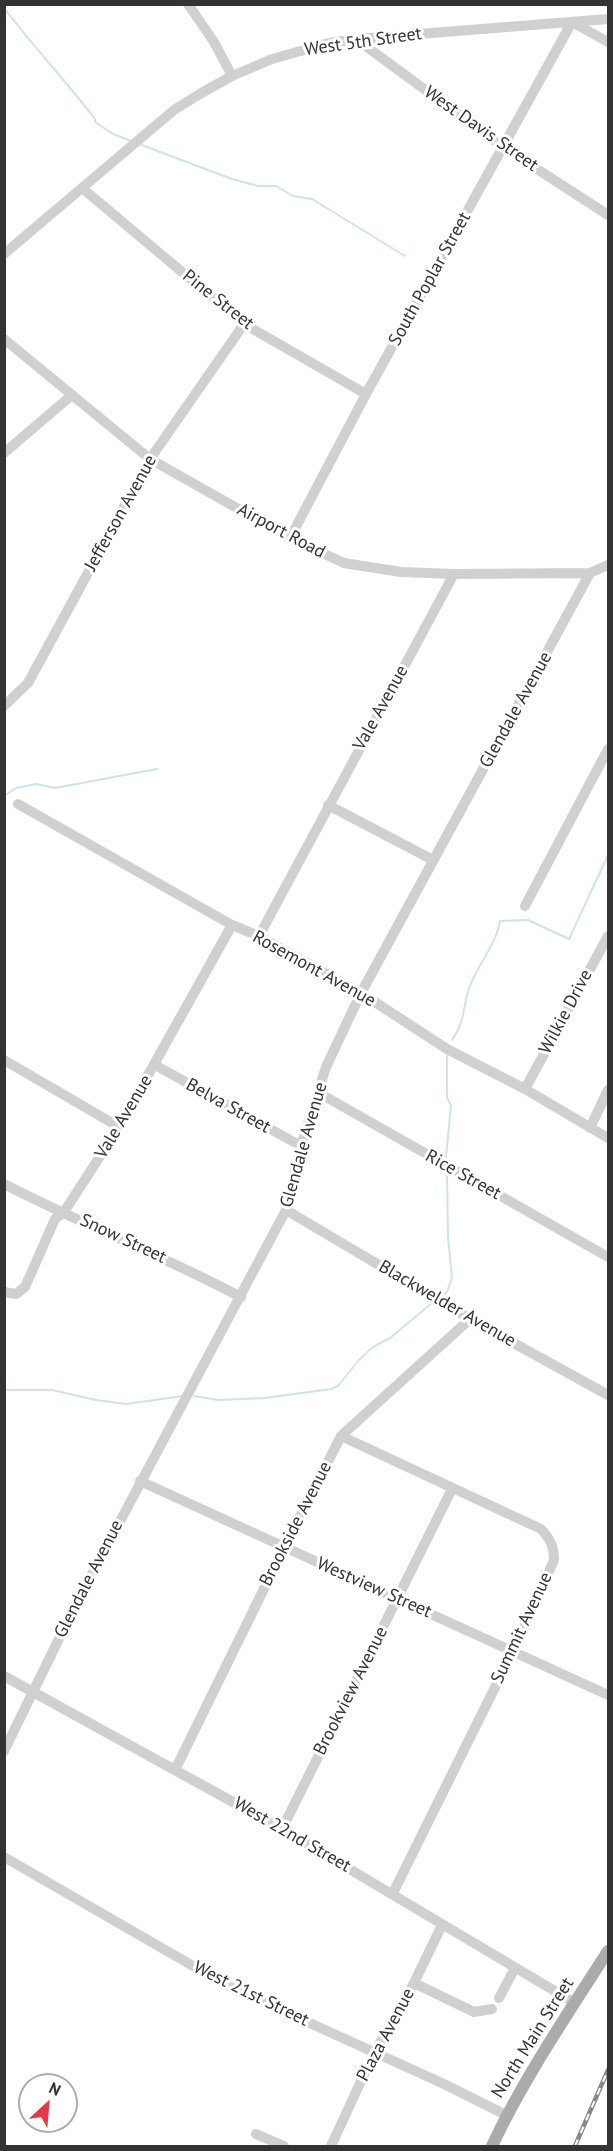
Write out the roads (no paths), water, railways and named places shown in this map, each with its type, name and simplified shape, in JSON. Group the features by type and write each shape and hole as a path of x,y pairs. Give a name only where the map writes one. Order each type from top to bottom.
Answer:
{"main road":[{"name":"North Main Street","path":"492,2146 506,2115 608,1952"}],"street":[{"path":"188,4 214,42 232,76"},
{"name":"West 5th Street","path":"4,254 174,110 232,76 272,59 302,49 356,39 609,19"},
{"path":"572,22 609,42"},
{"name":"South Poplar Street","path":"290,537 366,394 572,22"},
{"name":"West Davis Street","path":"356,39 504,147 609,215"},
{"name":"Pine Street","path":"82,188 244,324 366,394"},
{"name":"Jefferson Avenue","path":"4,706 27,683 150,459 244,324"},
{"name":"Airport Road","path":"4,339 150,459 290,537 344,563 400,572 454,574 590,573 609,565"},
{"path":"4,453 72,395"},
{"name":"Glendale Avenue","path":"4,1751 76,1602 286,1210 301,1146 326,1067 361,993 590,573"},
{"name":"Vale Avenue","path":"259,936 454,574"},
{"path":"525,906 609,749"},
{"name":"Rosemont Avenue","path":"18,804 232,925 259,936 361,993 447,1049 525,1089 609,1138"},
{"path":"328,805 434,860"},
{"name":"Vale Avenue","path":"4,1292 16,1294 24,1287 55,1219 64,1212 119,1127 232,925"},
{"name":"Wilkie Drive","path":"525,1089 609,936"},
{"path":"4,1060 119,1127"},
{"name":"Belva Street","path":"155,1065 301,1146"},
{"path":"590,1128 609,1090"},
{"name":"Rice Street","path":"319,1093 609,1257"},
{"name":"Snow Street","path":"4,1184 46,1206 185,1267 241,1297"},
{"name":"Blackwelder Avenue","path":"286,1210 470,1319 609,1395"},
{"name":"Brookside Avenue","path":"175,1770 341,1436 470,1319"},
{"name":"Summit Avenue","path":"341,1436 541,1529 554,1549 554,1560 513,1651 393,1893"},
{"name":"Westview Street","path":"140,1481 609,1695"},
{"name":"Brookview Avenue","path":"282,1829 452,1489"},
{"name":"West 22nd Street","path":"4,1676 282,1829 575,2003"},
{"name":"West 21st Street","path":"4,1857 226,1985 506,2115"},
{"name":"Plaza Avenue","path":"331,2146 374,2053 414,1983 442,1924"},
{"path":"499,1998 516,1968"},
{"path":"414,1983 474,2012 492,2009"},
{"path":"256,2134 284,2146"}],"waterway":[{"path":"4,8 84,105 95,122 113,134 131,141"},
{"path":"139,144 232,179 258,186 276,186 293,196 312,199 405,256"},
{"path":"4,796 16,788 36,784 55,788 157,769"},
{"path":"452,1040 462,1020 470,986 495,938 500,921 528,920 569,939 608,855"},
{"path":"446,1157 451,1105 447,1098 447,1056"},
{"path":"443,1295 447,1292 452,1278 448,1237 447,1173"},
{"path":"194,1396 218,1400 265,1398 331,1389 338,1386 358,1361 373,1347 390,1338 432,1303"},
{"path":"4,1390 52,1390 126,1404 183,1396"}],"railway":[{"path":"575,2146 608,2070"}]}
